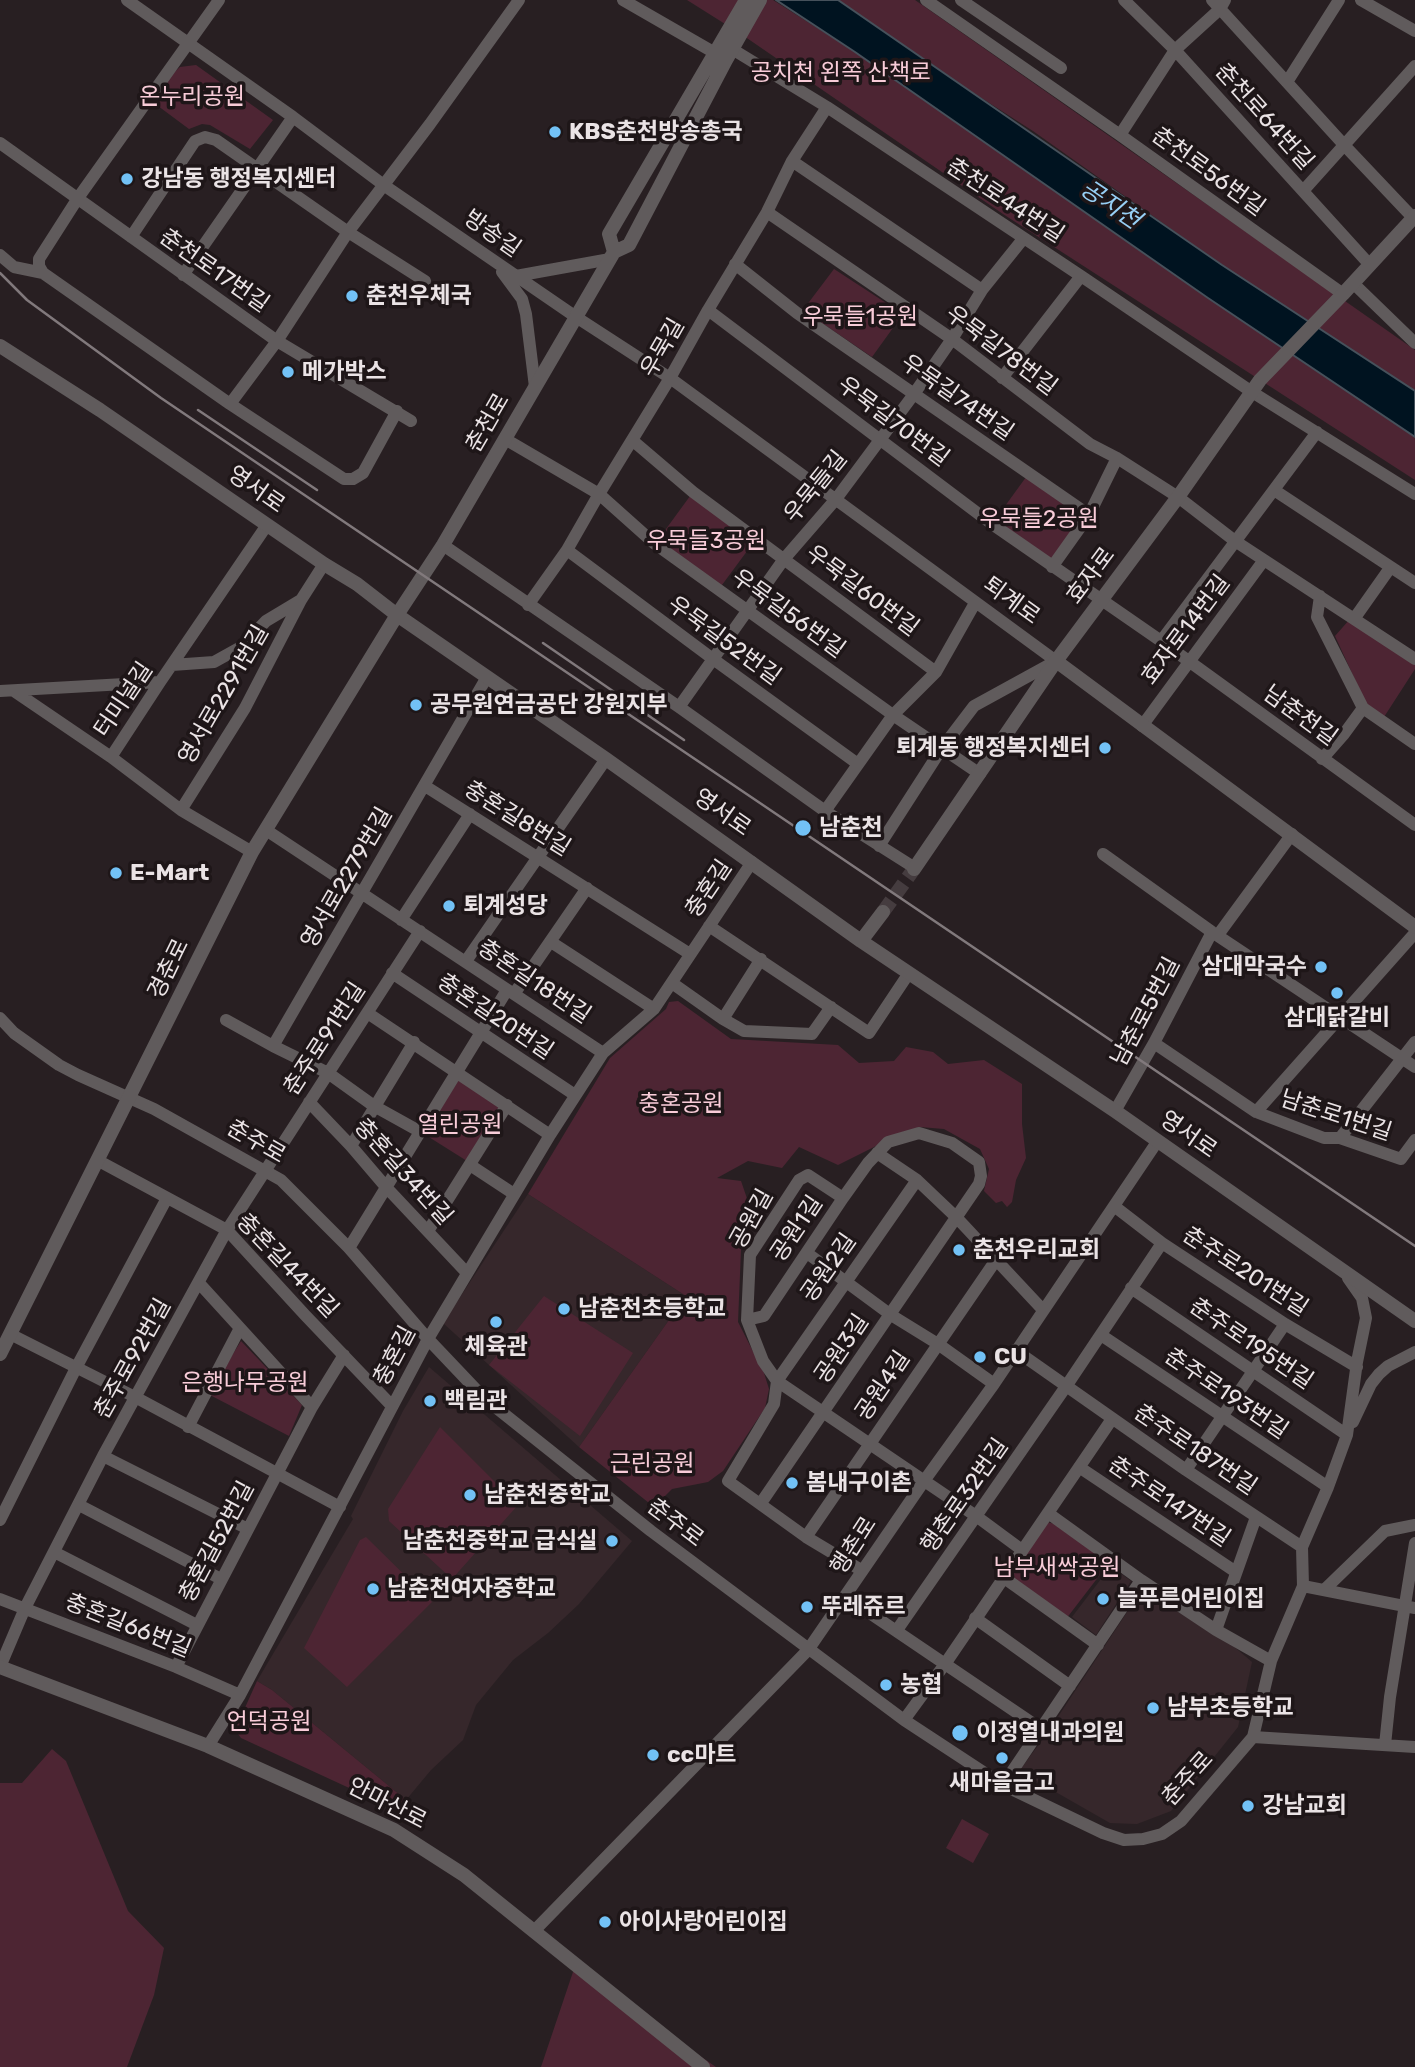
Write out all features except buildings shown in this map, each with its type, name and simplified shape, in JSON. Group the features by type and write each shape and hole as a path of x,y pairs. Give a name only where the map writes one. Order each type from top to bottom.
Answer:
{"street":[{"name":"방송길","path":"127,0 293,117 385,186 576,317"},
{"path":"43,273 39,260 78,198 219,0"},
{"path":"230,404 277,341 348,232 385,186 519,0"},
{"path":"623,0 715,53"},
{"path":"735,31 746,0"},
{"path":"735,31 760,0"},
{"name":"춘천로56번길","path":"926,0 1415,343"},
{"path":"961,0 1061,68"},
{"path":"977,12 985,0"},
{"name":"춘천로64번길","path":"1124,0 1175,50 1370,265"},
{"path":"1287,82 1339,0"},
{"path":"1361,0 1415,31"},
{"path":"1121,135 1175,50 1219,3 1345,146 1414,218 1345,292"},
{"name":"춘천로","path":"612,255 609,234 715,53 735,31"},
{"name":"춘천로","path":"397,615 443,545 612,255 629,245 732,48 735,31"},
{"name":"춘천로44번길","path":"732,48 827,107 1023,239 1256,386 1317,432 1415,494"},
{"path":"1303,191 1415,66"},
{"name":"우묵길","path":"528,605 567,550 767,212 792,161 827,107"},
{"path":"183,275 293,117"},
{"path":"131,237 195,141 205,137 216,140 348,232 425,281"},
{"name":"춘천로17번길","path":"0,143 277,341 411,421"},
{"path":"792,161 982,290"},
{"name":"우묵길78번길","path":"767,212 952,339 1090,444 1178,497"},
{"name":"우묵들길","path":"678,707 784,559 836,499 914,394 982,290 1023,239"},
{"path":"0,255 14,267 43,273 344,480 353,479 363,473 397,411"},
{"path":"516,276 612,255"},
{"path":"494,260 522,299 536,387"},
{"name":"우묵길74번길","path":"735,264 797,313 1089,515"},
{"path":"1002,378 1081,276"},
{"name":"효자로","path":"915,869 1056,661 1178,497 1256,386 1345,292"},
{"name":"우묵길70번길","path":"708,310 1052,567 1101,600"},
{"name":"퇴계로","path":"576,317 670,378 1415,927"},
{"name":"영서로","path":"0,346 100,410 357,584 397,615 606,759 861,941 1115,1111 1415,1321"},
{"path":"1161,641 1317,432"},
{"name":"우묵길56번길","path":"505,439 599,494 655,544 980,774"},
{"name":"우묵길60번길","path":"632,440 693,492 936,672"},
{"path":"1052,567 1089,515 1117,458"},
{"path":"1274,491 1415,583"},
{"path":"1178,497 1235,541 1415,659"},
{"name":"터미널길","path":"252,852 181,810 111,757 267,525"},
{"path":"443,545 825,811 915,869"},
{"name":"우묵길52번길","path":"567,550 858,764"},
{"name":"효자로14번길","path":"1142,726 1264,560"},
{"name":"영서로2291번길","path":"181,810 245,708 301,600 324,564"},
{"path":"1354,619 1390,568"},
{"path":"1320,596 1317,617 1363,708 1415,744"},
{"name":"영서로2291번길","path":"172,665 214,662 241,647 266,621 301,600"},
{"name":"남춘천길","path":"1101,600 1415,825"},
{"path":"825,811 893,715 936,672 975,603"},
{"name":"경춘로","path":"0,1354 252,852 397,615"},
{"path":"878,846 942,748 974,706 1056,661"},
{"name":"영서로2279번길","path":"273,1046 487,677"},
{"path":"0,691 160,682"},
{"path":"14,691 111,757"},
{"path":"1322,759 1363,708"},
{"path":"466,961 606,759"},
{"name":"충혼길8번길","path":"425,786 690,954"},
{"path":"401,919 470,814"},
{"name":"충혼길18번길","path":"265,830 603,1054"},
{"name":"남춘로5번길","path":"1115,1111 1215,933 1292,834"},
{"path":"1103,854 1415,1068"},
{"name":"충혼길","path":"208,1746 240,1695 428,1339 550,1135 603,1054 654,1009 752,862"},
{"path":"349,1248 480,1032 551,942 587,888"},
{"path":"861,941 883,912"},
{"path":"709,926 869,1033 909,973"},
{"name":"춘주로91번길","path":"267,1171 420,931"},
{"path":"1256,1112 1415,933"},
{"path":"551,942 654,1009"},
{"path":"723,1019 761,959"},
{"name":"충혼길20번길","path":"392,973 575,1095"},
{"path":"672,983 744,1031 812,1034 831,1007"},
{"path":"369,1014 550,1135"},
{"name":"춘주로","path":"0,1018 14,1033 59,1065 154,1109 281,1180 349,1248 428,1339 484,1398 651,1531 904,1720 1003,1786 1103,1833 1124,1840 1162,1834 1181,1821 1253,1737 1270,1661 1303,1587 1302,1547 1347,1435 1366,1311 1357,1288 1343,1271"},
{"path":"226,1020 328,1073 374,1106 419,1131"},
{"path":"351,1146 414,1042"},
{"path":"1340,1139 1415,1042"},
{"name":"남춘로1번길","path":"1154,1043 1256,1112 1324,1138 1340,1139 1401,1159 1415,1140"},
{"name":"충혼길34번길","path":"309,1102 466,1272"},
{"path":"428,1231 506,1105"},
{"name":"공원3길","path":"761,1503 979,1184 979,1162 953,1143 919,1133 888,1142 877,1153"},
{"name":"행촌로","path":"534,1931 808,1650 846,1597 861,1570 994,1384 1157,1142"},
{"path":"877,1153 917,1180 957,1218 1043,1310"},
{"name":"공원1길","path":"747,1320 764,1316 843,1198 877,1153"},
{"name":"충혼길44번길","path":"97,1160 227,1230 392,1406"},
{"path":"470,1165 514,1194"},
{"name":"춘주로92번길","path":"0,1667 25,1608 103,1456 227,1230 267,1171"},
{"name":"공원길","path":"777,1381 763,1361 747,1320 750,1255 799,1180 808,1175 843,1198"},
{"name":"공원2길","path":"777,1381 917,1180"},
{"path":"0,1520 76,1368 167,1198"},
{"name":"춘주로201번길","path":"1114,1206 1162,1243 1285,1324 1357,1367"},
{"path":"1067,1385 1162,1243"},
{"path":"807,1253 891,1315 994,1384"},
{"name":"공원4길","path":"806,1537 996,1260"},
{"name":"춘주로92번길","path":"199,1283 312,1407"},
{"name":"춘주로195번길","path":"1131,1288 1347,1435"},
{"path":"1186,1470 1285,1324"},
{"path":"188,1427 240,1328"},
{"name":"충혼길52번길","path":"10,1334 135,1397 340,1507"},
{"name":"춘주로193번길","path":"1101,1335 1328,1487"},
{"name":"춘주로187번길","path":"1016,1350 1186,1470 1302,1547"},
{"path":"1347,1435 1364,1398 1379,1374 1388,1366 1415,1352"},
{"name":"충혼길52번길","path":"176,1667 312,1407 344,1355"},
{"path":"861,1570 806,1537 728,1481 774,1404 777,1381 1022,1550"},
{"name":"행촌로32번길","path":"897,1630 1067,1385"},
{"name":"춘주로147번길","path":"904,1720 1112,1419"},
{"name":"춘주로92번길","path":"103,1456 248,1529"},
{"name":"춘주로147번길","path":"1079,1467 1236,1572"},
{"path":"79,1505 221,1579"},
{"path":"1048,1513 1216,1630 1270,1661"},
{"path":"1216,1630 1256,1517"},
{"path":"1324,1590 1385,1531 1415,1525"},
{"path":"1385,1745 1410,1607 1415,1543"},
{"path":"54,1552 197,1625"},
{"path":"1003,1577 1098,1645"},
{"path":"1003,1786 1142,1580"},
{"path":"1303,1587 1410,1607"},
{"path":"846,1597 1041,1729"},
{"name":"충혼길66번길","path":"0,1599 176,1667 240,1695"},
{"path":"975,1619 1070,1686"},
{"name":"안마산로","path":"0,1667 208,1746 394,1830 464,1874 703,2067"},
{"path":"1253,1737 1415,1747"}],"shaded area":[{"name":"남춘천초등학교","path":"528,1194 686,1296 579,1447 443,1323"},
{"path":"429,1367 632,1541 579,1604 513,1660 476,1705 463,1740 431,1770 406,1800 272,1690 257,1681 353,1519 351,1516 403,1411"},
{"name":"늘푸른어린이집","path":"1111,1566 1131,1581 1096,1635 1072,1617"},
{"name":"남부초등학교","path":"1143,1588 1224,1638 1252,1662 1238,1727 1171,1811 1137,1824 1110,1823 1019,1771 1046,1735"}],"green space":[{"name":"공치천 왼쪽 산책로","path":"687,0 773,0 855,52 1208,298 1415,437 1415,480 1003,214 741,34"},
{"path":"837,0 915,0 1415,350 1415,391 1222,265 1033,131"},
{"name":"온누리공원","path":"196,65 273,120 250,149 210,125 202,124 189,129 154,103 169,77 180,67"},
{"name":"우묵들1공원","path":"834,269 903,314 872,357 803,310"},
{"name":"우묵들2공원","path":"1029,473 1089,515 1052,567 992,524"},
{"name":"우묵들3공원","path":"693,492 756,539 719,589 655,544"},
{"path":"1350,619 1415,663 1415,669 1384,717 1368,708 1335,636"},
{"name":"충혼공원","path":"678,1001 731,1039 838,1045 859,1063 894,1061 906,1047 933,1052 948,1064 984,1060 1022,1084 1022,1124 1026,1158 1016,1180 1012,1202 1007,1207 1002,1201 996,1203 984,1191 989,1169 980,1149 944,1129 920,1127 838,1165 799,1147 782,1168 748,1161 717,1178 741,1181 751,1210 741,1250 738,1322 764,1373 769,1389 765,1408 723,1471 708,1482 672,1489 654,1507 579,1447 686,1296 528,1194 610,1058 666,1009 669,1002"},
{"name":"열린공원","path":"460,1078 501,1105 467,1161 424,1134"},
{"path":"544,1296 633,1353 580,1436 489,1365"},
{"name":"은행나무공원","path":"241,1341 302,1405 289,1436 208,1394"},
{"path":"440,1427 518,1505 452,1579 389,1521 388,1509"},
{"name":"남부새싹공원","path":"1047,1522 1055,1524 1109,1563 1066,1619 1015,1579 1013,1571"},
{"path":"366,1537 432,1602 347,1687 304,1648 360,1540"},
{"name":"언덕공원","path":"257,1681 272,1690 406,1800 399,1811 241,1738 235,1730"},
{"path":"52,1749 66,1761 128,1911 164,1948 154,1995 127,2067 0,2067 0,1783 22,1783"},
{"path":"962,1819 989,1834 973,1863 946,1848"},
{"path":"574,1969 716,2067 541,2067"}],"water":[{"name":"공지천","path":"776,0 838,0 1222,265 1415,391 1415,437 1208,298"}],"tunnel":[{"path":"883,912 914,869"}],"railway":[{"path":"0,273 27,300 161,398 1415,1246"},
{"path":"198,410 317,490"},
{"path":"543,643 684,740"}],"place":[{"name":"KBS춘천방송총국","path":"555,132"},
{"name":"강남동 행정복지센터","path":"127,179"},
{"name":"춘천우체국","path":"352,296"},
{"name":"메가박스","path":"288,372"},
{"name":"공무원연금공단 강원지부","path":"416,705"},
{"name":"퇴계동 행정복지센터","path":"1105,748"},
{"name":"남춘천","path":"803,828"},
{"name":"E-Mart","path":"116,873"},
{"name":"퇴계성당","path":"449,906"},
{"name":"삼대막국수","path":"1321,967"},
{"name":"삼대닭갈비","path":"1337,993"},
{"name":"춘천우리교회","path":"959,1250"},
{"name":"남춘천초등학교","path":"564,1309"},
{"name":"체육관","path":"496,1322"},
{"name":"CU","path":"980,1357"},
{"name":"백림관","path":"430,1401"},
{"name":"봄내구이촌","path":"792,1483"},
{"name":"남춘천중학교","path":"470,1495"},
{"name":"남춘천중학교 급식실","path":"612,1541"},
{"name":"남춘천여자중학교","path":"373,1589"},
{"name":"늘푸른어린이집","path":"1103,1599"},
{"name":"뚜레쥬르","path":"807,1607"},
{"name":"농협","path":"886,1685"},
{"name":"남부초등학교","path":"1153,1708"},
{"name":"이정열내과의원","path":"960,1733"},
{"name":"cc마트","path":"653,1755"},
{"name":"새마을금고","path":"1002,1758"},
{"name":"강남교회","path":"1248,1806"},
{"name":"아이사랑어린이집","path":"605,1922"}],"park label":[{"name":"근린공원","path":"652,1464"}]}
